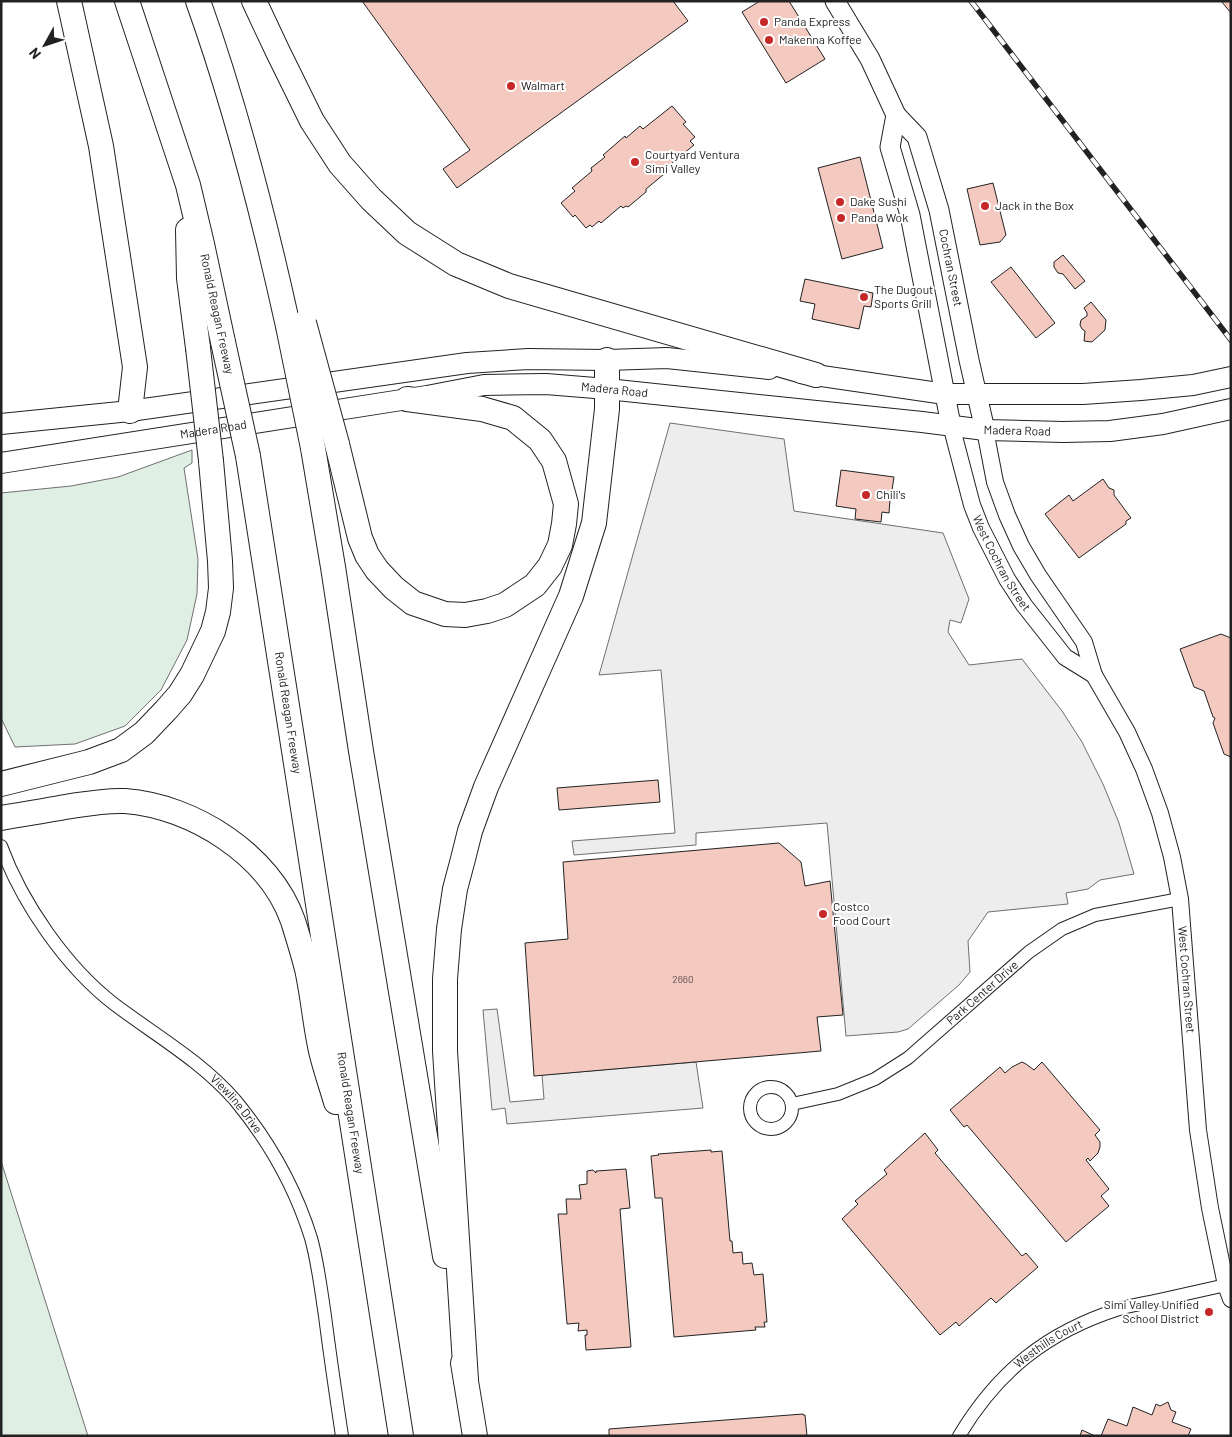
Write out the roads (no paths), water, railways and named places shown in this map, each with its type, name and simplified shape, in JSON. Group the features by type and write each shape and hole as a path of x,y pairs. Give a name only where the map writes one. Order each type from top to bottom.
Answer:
{"highway":[{"path":"69,1 101,146 133,358 134,367 130,411"},
{"name":"Ronald Reagan Freeway","path":"127,1 188,186 248,456 401,1436"},
{"path":"198,1 210,34 242,143 279,233 296,325 313,448 361,751 475,1436"},
{"path":"254,1 312,120 336,157 371,199 408,233 456,264 509,286 816,375"},
{"path":"1,784 89,762 121,750 144,733 180,694 192,675 213,631 221,588 220,561 211,461 189,278 188,186"},
{"path":"296,325 336,444 360,538 367,555 377,570 394,588 414,603 445,614 465,615 505,605 535,585 550,566 560,545 566,504 554,461 540,440 514,418 482,409 406,399"},
{"path":"466,1380 445,1050 445,978 449,928 455,889 470,831 486,787 571,596 594,522 607,409 607,360"},
{"path":"1,818 101,801 126,801 156,806 186,815 208,827 233,844 256,864 278,890 292,919 307,969 321,1052 362,1188"}],"main road":[{"name":"Cochran Street","path":"835,1 870,59 896,115 917,137 936,201 985,430"},
{"path":"896,115 890,147 910,215 951,426"},
{"path":"1,424 130,411 467,363 528,359 607,360 667,358 816,375 945,394 1083,394 1193,385 1231,377"},
{"name":"Madera Road","path":"1,463 484,385 546,384 607,389 985,430 1110,431 1163,424 1222,412"}],"street":[{"name":"West Cochran Street","path":"951,426 972,505 981,528 1007,579 1024,605 1065,657 1094,675"},
{"name":"West Cochran Street","path":"985,430 995,482 1007,515 1038,575 1084,642 1094,675 1144,769 1165,830 1180,899 1198,1130 1210,1208 1228,1292"},
{"name":"Viewline Drive","path":"1,846 9,867 38,919 62,953 85,979 113,1003 208,1074 239,1106 274,1153 291,1185 311,1240 319,1277 342,1436"},
{"name":"Park Center Drive","path":"792,1104 838,1094 875,1079 908,1058 1029,952 1062,929 1096,915 1180,899"},
{"name":"Westhills Court","path":"959,1436 987,1395 1009,1372 1053,1338 1077,1325 1118,1309 1228,1292"}],"railway":[{"path":"971,1 1231,340"}],"place":[{"name":"Panda Express","path":"764,22"},
{"name":"Makenna Koffee","path":"769,40"},
{"name":"Walmart","path":"511,86"},
{"name":"Courtyard Ventura Simi Valley","path":"635,162"},
{"name":"Dake Sushi","path":"840,202"},
{"name":"Jack in the Box","path":"985,206"},
{"name":"Panda Wok","path":"841,218"},
{"name":"The Dugout Sports Grill","path":"864,297"},
{"name":"Chili's","path":"866,495"},
{"name":"Costco Food Court","path":"823,914"},
{"name":"Simi Valley Unified School District","path":"1209,1312"}]}
